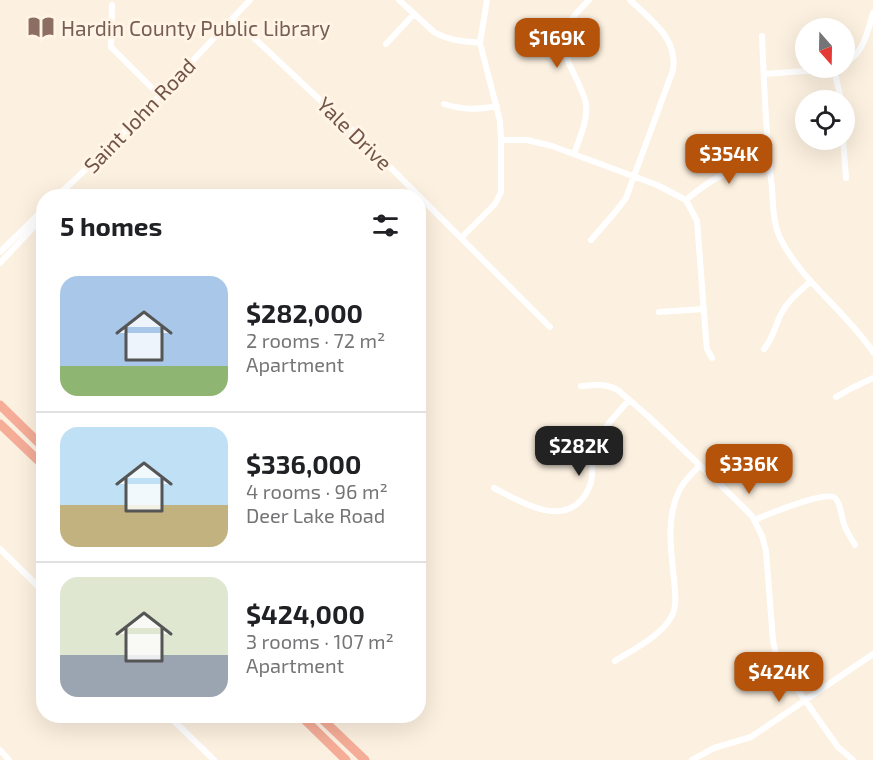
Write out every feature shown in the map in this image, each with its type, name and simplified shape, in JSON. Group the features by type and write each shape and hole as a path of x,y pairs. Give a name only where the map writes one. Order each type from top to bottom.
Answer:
{"highway":[{"path":"0,405 36,440"},
{"path":"0,424 36,458"},
{"path":"308,723 346,760"},
{"path":"327,723 363,758"}],"street":[{"name":"Saint John Road","path":"65,189 159,96 250,0"},
{"path":"399,0 434,32 446,38 480,43"},
{"path":"461,238 499,198 502,178 500,121 480,43 487,0"},
{"path":"574,154 585,119 586,104 567,62 564,43 571,19 589,0"},
{"path":"591,240 622,204 672,76 674,57 671,45 664,33 630,0"},
{"path":"112,5 111,46 159,96"},
{"path":"855,56 864,43 873,13"},
{"path":"386,44 414,14"},
{"name":"Yale Drive","path":"232,18 372,148 413,189"},
{"path":"762,36 769,166 775,225 794,259 850,322 873,352"},
{"path":"764,74 795,71"},
{"path":"444,104 467,110 497,106"},
{"path":"501,140 540,142 657,185 686,200 697,221 707,349 712,357"},
{"path":"844,150 846,178"},
{"path":"686,200 703,186 724,174 741,169 769,166"},
{"name":"Saint John Road","path":"67,189 78,177"},
{"name":"Yale Drive","path":"426,203 550,327"},
{"path":"0,263 3,250 36,217"},
{"path":"3,250 36,223"},
{"path":"764,350 771,341 790,299 812,281"},
{"path":"659,312 704,309"},
{"path":"836,397 873,378"},
{"path":"581,386 602,385 619,391 748,511 762,536 766,551 774,648 778,661 838,747 853,760"},
{"path":"494,488 548,511 564,511 578,503 588,492 591,483 596,442 629,400"},
{"path":"615,661 656,634 673,615 676,599 671,526 674,506 680,489 699,466"},
{"path":"754,520 804,501 831,496 836,499 844,525 855,545"},
{"path":"0,549 36,584"},
{"path":"694,760 714,748 751,737 873,654"},
{"path":"176,723 214,760"},
{"path":"0,750 9,760"}],"place":[{"name":"Hardin County Public Library","path":"41,27"}]}
